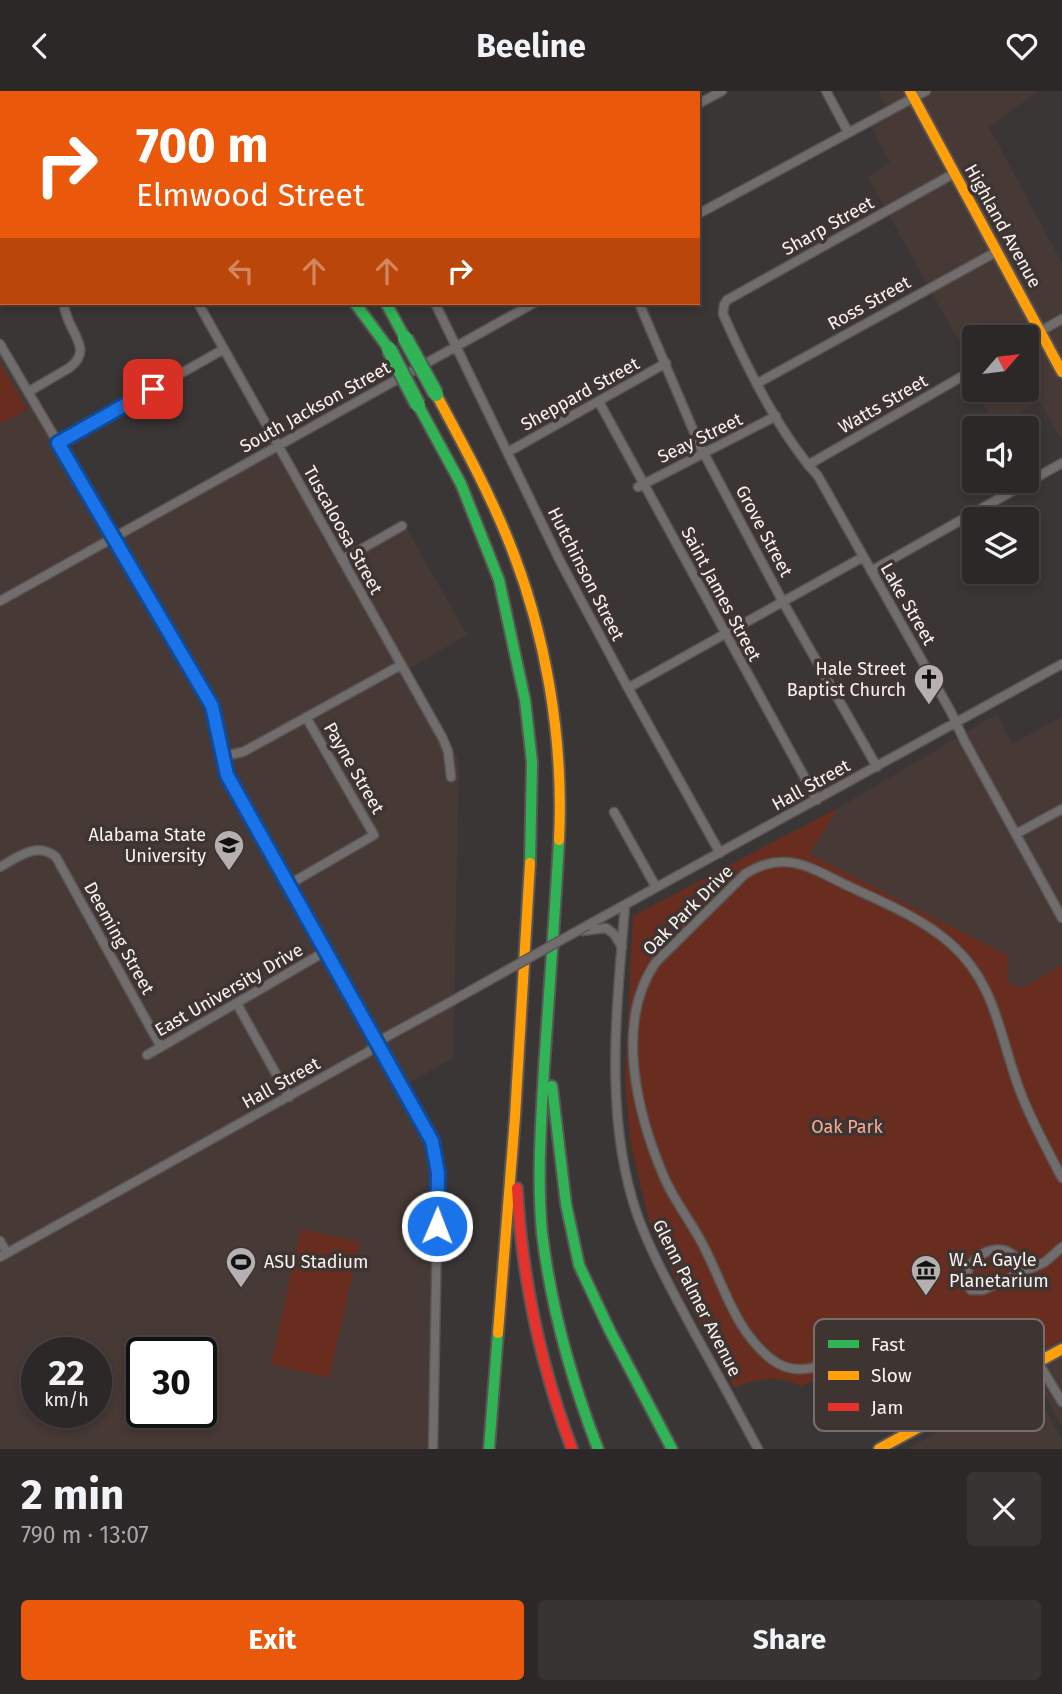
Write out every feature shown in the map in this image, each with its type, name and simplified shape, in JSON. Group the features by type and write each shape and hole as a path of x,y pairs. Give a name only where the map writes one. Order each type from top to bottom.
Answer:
{"main road":[{"name":"Highland Avenue","path":"916,93 953,174 996,252 1029,325"},
{"path":"356,305 389,349"},
{"path":"364,305 461,484 499,580 525,700 532,762 531,840 515,1117 489,1449"},
{"path":"387,305 486,490 517,562 542,647 553,714 560,809 539,1159 542,1235 557,1318 574,1381 598,1449"},
{"name":"Highland Avenue","path":"1040,344 1062,372"},
{"path":"549,1013 558,1156 579,1265 610,1331 672,1449"},
{"path":"515,1117 518,1217 527,1294 541,1357 572,1449"},
{"path":"1044,1359 1062,1349"},
{"path":"879,1449 912,1432"}],"street":[{"path":"700,103 722,91"},
{"path":"826,91 848,132"},
{"path":"700,212 916,93"},
{"name":"Sharp Street","path":"723,310 727,300 953,174"},
{"name":"Ross Street","path":"758,383 996,252"},
{"path":"28,392 69,368 81,353 81,344 64,305"},
{"name":"Tuscaloosa Street","path":"199,305 448,751 451,777"},
{"name":"Hutchinson Street","path":"436,305 560,561 720,853"},
{"name":"South Jackson Street","path":"0,601 530,305"},
{"name":"Grove Street","path":"640,305 704,453 783,602 877,767"},
{"name":"Lake Street","path":"723,310 728,325 776,416 800,456 818,476 957,723 1062,918"},
{"path":"1040,332 1062,319"},
{"path":"0,344 212,706 227,775 432,1141 438,1173 433,1449"},
{"path":"58,443 224,349"},
{"name":"Sheppard Street","path":"508,453 666,363"},
{"name":"Watts Street","path":"808,465 962,376"},
{"name":"Saint James Street","path":"598,401 641,485 817,800"},
{"name":"Seay Street","path":"641,485 776,416"},
{"path":"871,571 1062,463"},
{"path":"342,560 402,526"},
{"path":"628,688 863,557"},
{"name":"Hall Street","path":"3,1255 289,1097 368,1052 386,1037 1062,664"},
{"path":"223,756 243,752 401,665"},
{"name":"Payne Street","path":"288,885 373,835 306,717"},
{"path":"1016,834 1062,809"},
{"path":"614,811 656,887"},
{"name":"Deeming Street","path":"0,867 28,851 43,850 58,860 161,1047"},
{"name":"Oak Park Drive","path":"814,1367 790,1368 778,1364 760,1349 735,1316 701,1241 663,1177 639,1100 634,1067 634,1023 638,998 648,973 745,874 769,863 793,861 853,888 938,933 953,945 977,974 999,1019 1021,1096 1062,1178"},
{"name":"Glenn Palmer Avenue","path":"625,905 616,1072 620,1141 630,1188 649,1245 666,1281 758,1449"},
{"name":"Hall Street","path":"575,932 606,928 622,947"},
{"name":"East University Drive","path":"147,1055 326,951"},
{"path":"237,1004 289,1097"},
{"path":"0,1241 3,1255"},
{"path":"1023,1270 1013,1255 996,1249 973,1260 967,1268 966,1281 971,1290 983,1290 1045,1262 1062,1248"},
{"path":"1044,1372 1062,1402"}],"shaded area":[{"path":"878,91 1039,91 989,127 1062,263 1062,440 1040,403 1040,325 962,325 962,347 868,177 890,162 866,118 886,107"},
{"name":"Alabama State University","path":"0,351 112,545 276,452 340,566 407,529 467,635 408,669 459,761 453,1058 400,1088 430,1142 435,1170 431,1449 0,1449"},
{"path":"983,403 1036,403 1014,416 990,416"},
{"path":"997,714 1012,744 1062,717 1062,965 1023,988 1007,983 809,854 838,808"},
{"path":"1062,1339 1062,1427 1044,1394 1044,1349"},
{"path":"1044,1407 1062,1440 1062,1449 907,1449 940,1431 1044,1431"}],"green space":[{"path":"0,363 27,410 0,424"},
{"name":"Oak Park","path":"838,808 809,854 1007,955 1008,983 1023,988 1062,965 1062,1339 1044,1349 1044,1319 814,1319 814,1380 801,1386 783,1380 768,1379 734,1387 679,1286 650,1224 631,1145 625,1079 633,916"},
{"path":"301,1229 360,1242 329,1378 271,1364"}],"traffic: fast":[{"path":"356,305 389,349"},
{"path":"387,305 405,338"},
{"path":"405,338 436,394"},
{"path":"389,349 418,405"},
{"path":"418,405 461,484 499,580 525,700 532,762 530,863"},
{"path":"559,840 542,1110 542,1233 557,1316 579,1396 598,1449"},
{"path":"552,1086 566,1204 579,1265 610,1331 672,1449"},
{"path":"489,1449 498,1333"}],"traffic: slow":[{"path":"910,91 1062,372"},
{"path":"436,394 499,519 521,573 532,610 550,686 555,725 560,802 559,840"},
{"path":"498,1333 515,1117 530,863"},
{"path":"1044,1359 1062,1349"},
{"path":"879,1449 912,1431"}],"traffic: jam":[{"path":"517,1188 523,1255 534,1321 572,1449"}],"place":[{"name":"Hale Street Baptist Church","path":"929,706"},
{"name":"Alabama State University","path":"229,872"},
{"name":"ASU Stadium","path":"241,1289"},
{"name":"W. A. Gayle Planetarium","path":"926,1297"}],"route":[{"path":"153,389 58,443 212,706 227,775 432,1141 438,1173 437,1226"}]}
